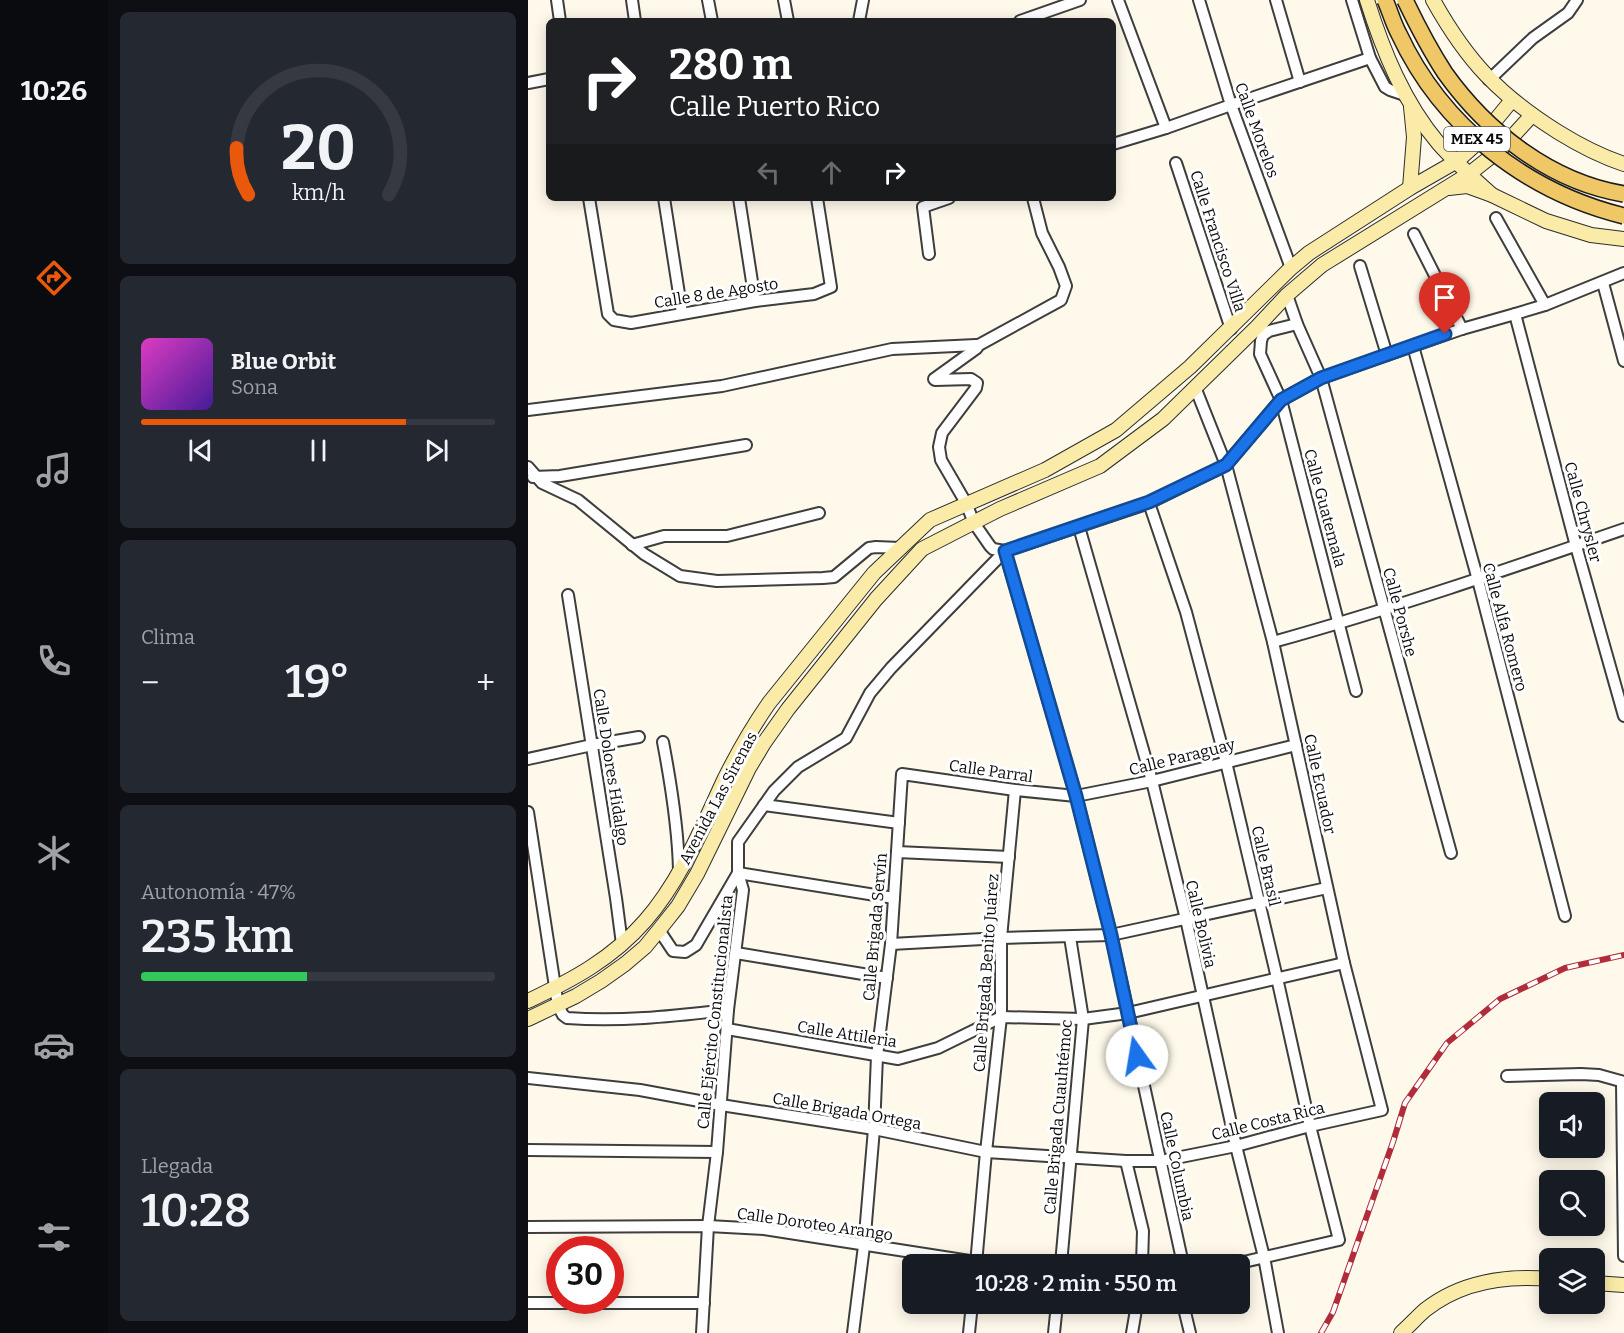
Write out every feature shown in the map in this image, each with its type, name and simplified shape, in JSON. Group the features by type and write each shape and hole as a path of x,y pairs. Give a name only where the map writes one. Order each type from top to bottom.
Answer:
{"main road":[{"path":"1367,0 1376,31 1408,100 1439,143 1492,195"},
{"name":"MEX 45","path":"1385,0 1398,34 1415,65 1455,117 1484,145 1515,169 1553,191 1624,216"},
{"name":"MEX 45","path":"1405,0 1445,72 1473,107 1498,132 1526,153 1564,175 1624,194"},
{"path":"1433,0 1467,54 1512,100 1581,146 1624,164"},
{"path":"1408,100 1414,137 1410,188"},
{"name":"Avenida Las Sirenas","path":"528,1000 573,980 597,964 622,944 650,915 680,870 727,775 769,703 874,573 930,520 1045,470 1116,430 1191,367 1308,253 1457,161 1476,144 1512,100"},
{"path":"1428,198 1469,174 1502,148 1532,115"},
{"path":"1428,198 1450,187 1467,186 1492,195 1546,221 1591,235 1624,239"},
{"name":"Avenida Las Sirenas","path":"528,1019 585,991 625,964 645,947 678,906 697,874 749,768 764,743 788,709 876,599 922,549 1000,509 1100,466 1163,419 1195,387 1260,331 1287,295 1322,265 1428,198"},
{"path":"1401,1333 1426,1309 1447,1296 1467,1288 1487,1281 1516,1277 1539,1278"},
{"path":"1605,1283 1624,1284"}],"street":[{"path":"557,0 560,18"},
{"path":"632,0 635,18"},
{"path":"708,0 711,18"},
{"path":"784,0 787,18"},
{"path":"860,18 863,0"},
{"path":"1047,16 1080,0"},
{"path":"1118,0 1166,128"},
{"name":"Calle Morelos","path":"1199,0 1231,105 1291,268"},
{"path":"1276,0 1300,82"},
{"path":"1352,0 1370,58 1385,87 1408,100"},
{"path":"1490,80 1533,38 1568,13 1577,0"},
{"path":"1116,143 1370,58"},
{"path":"528,83 546,80"},
{"name":"Calle Francisco Villa","path":"1176,163 1231,329"},
{"name":"Calle 8 de Agosto","path":"589,201 608,314 614,320 631,323 755,301 814,294 831,287 817,201"},
{"path":"664,201 682,313"},
{"path":"740,201 755,301"},
{"path":"1034,201 1042,233 1066,286 1061,300 977,346 934,379 971,379 976,383 976,388 942,433 939,447 941,460 966,503 974,522 993,549 1005,551 1149,502 1226,465 1281,400 1321,378 1462,328 1545,305 1624,273"},
{"path":"922,202 929,254"},
{"path":"1496,218 1545,305"},
{"path":"1414,234 1462,328"},
{"path":"1360,266 1388,355"},
{"path":"1603,283 1624,361"},
{"name":"Calle Porshe","path":"1287,295 1321,378 1450,853"},
{"name":"Calle Chrysler","path":"1515,314 1576,546 1624,716"},
{"path":"1260,331 1269,332 1297,324"},
{"name":"Calle Guatemala","path":"1260,331 1260,354 1281,400 1356,691"},
{"path":"528,410 722,386 892,349 977,346"},
{"name":"Calle Alfa Romero","path":"1413,346 1478,580 1565,916"},
{"name":"Calle Ecuador","path":"1195,387 1226,465 1273,642 1344,963 1382,1110"},
{"path":"532,477 560,476 746,445"},
{"path":"528,467 532,477 578,500 644,555 680,576 717,581 834,577 869,548 900,548"},
{"name":"Calle Brasil","path":"1149,502 1186,612 1226,762 1310,1126 1339,1240 1264,1257"},
{"path":"632,545 664,536 727,536 819,513"},
{"name":"Calle Bolivia","path":"1079,527 1152,781 1186,920 1236,1146 1264,1257 1278,1333"},
{"path":"1273,642 1478,580 1624,529"},
{"name":"Calle Columbia","path":"1005,551 1076,796 1111,935 1181,1254"},
{"name":"Calle Ejército Constitucionalista","path":"702,1333 708,1226 717,1152 728,1010 743,890 738,873 738,842 774,791 798,767 846,738 870,693 891,668 1005,551"},
{"name":"Calle Dolores Hidalgo","path":"568,595 622,944"},
{"path":"528,759 639,737"},
{"path":"663,742 672,790 680,870"},
{"name":"Calle Paraguay","path":"1076,796 1152,781 1296,745"},
{"name":"Calle Parral","path":"902,774 1076,796"},
{"name":"Calle Brigada Servín","path":"853,1333 864,1246 874,1129 877,1056 891,944 902,774"},
{"name":"Calle Brigada Benito Juárez","path":"977,1254 1001,1017 1001,938 1015,790"},
{"path":"764,805 899,824"},
{"path":"528,812 555,988 558,1005 563,1015 567,1018 603,1020 652,1018 728,1010"},
{"path":"897,852 1009,857"},
{"path":"659,930 673,951 685,952 696,945 738,873 894,898"},
{"path":"891,944 1111,935 1327,888"},
{"name":"Calle Brigada Cuauhtémoc","path":"1062,1254 1083,1019 1070,937"},
{"path":"736,953 887,978"},
{"name":"Calle Attileria","path":"727,1029 898,1059 938,1048 1001,1017 1083,1019 1128,1013 1344,963"},
{"path":"1507,1076 1581,1074 1599,1075 1623,1082 1624,1256"},
{"name":"Calle Brigada Ortega","path":"528,1078 640,1090 874,1129 986,1152 1161,1161"},
{"name":"Calle Costa Rica","path":"1161,1161 1236,1146 1382,1110"},
{"path":"528,1150 717,1152"},
{"path":"1126,1161 1143,1231 1142,1254"},
{"name":"Calle Doroteo Arango","path":"528,1227 708,1226 764,1229 914,1254"},
{"path":"1250,1260 1264,1257"},
{"path":"528,1303 704,1303"},
{"path":"969,1333 971,1314"},
{"path":"1054,1333 1056,1314"},
{"path":"1132,1333 1135,1314"},
{"path":"1185,1314 1190,1333"}],"railway":[{"path":"1321,1333 1333,1312 1405,1103 1447,1043 1500,999 1565,968 1624,955"}],"route":[{"path":"1137,1056 1111,935 1076,796 1005,551 1149,502 1226,465 1281,400 1321,378 1445,334"}]}
